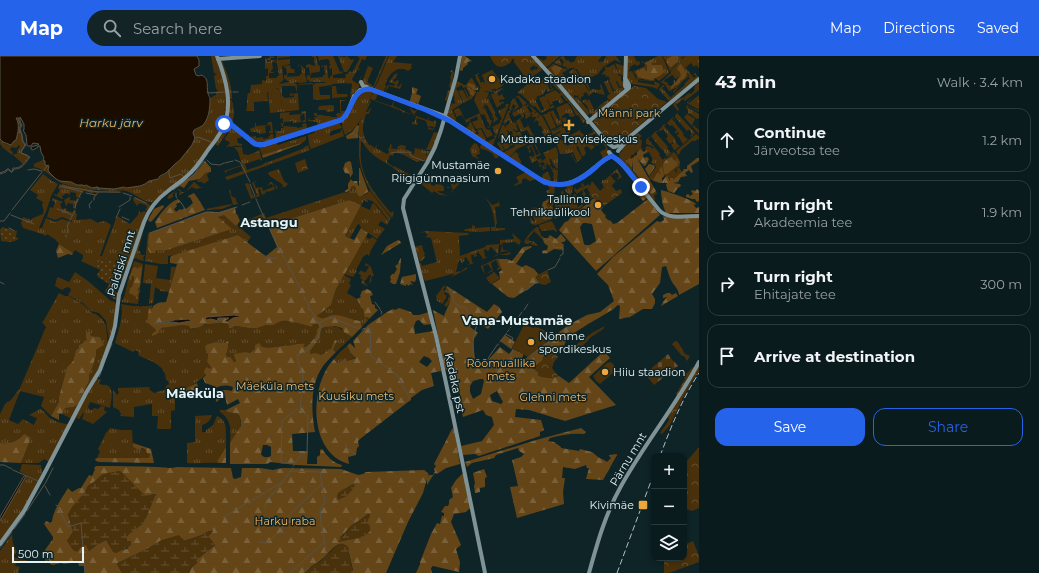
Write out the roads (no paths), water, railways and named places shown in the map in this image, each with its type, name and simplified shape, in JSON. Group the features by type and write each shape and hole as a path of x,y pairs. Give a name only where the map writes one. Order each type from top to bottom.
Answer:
{"main road":[{"path":"217,57 242,56"},
{"path":"217,57 224,59 260,56"},
{"path":"533,56 590,122 611,154 623,164"},
{"path":"590,122 622,94 626,86 626,56"},
{"name":"Paldiski mnt","path":"24,511 86,393 100,370 111,343 115,326 119,294 146,217 161,196 194,170 226,120 228,110 227,86 217,57"},
{"path":"442,120 459,58"},
{"path":"221,67 220,61 221,59 224,59"},
{"path":"611,154 616,155 623,145 699,80"},
{"path":"361,89 361,81 363,86 377,91"},
{"path":"226,120 253,143 263,145 341,120 346,116 356,94 361,89 368,88"},
{"path":"361,89 377,91 426,110 442,120 450,121"},
{"path":"442,120 450,121 547,183 566,184 573,183 583,177 611,154 611,148 621,144 686,91"},
{"name":"Paldiski mnt","path":"219,133 226,120 228,105"},
{"name":"Kadaka pst","path":"442,120 434,147 427,163 404,199 403,204 404,214 433,325 485,573"},
{"path":"598,133 609,144 617,148 619,158 623,164 663,214 668,216 699,216"},
{"name":"Pärnu mnt","path":"589,573 606,516 619,489 699,362"},
{"name":"Paldiski mnt","path":"24,511 42,484 62,440"},
{"path":"0,544 24,511"}],"water":[{"name":"Harku järv","path":"0,56 197,56 199,66 194,69 196,75 204,76 207,80 207,90 210,99 208,115 203,125 194,130 193,133 195,138 192,145 180,160 158,179 149,181 140,186 114,189 97,187 92,188 86,185 77,185 71,182 60,181 49,172 49,166 45,165 40,146 33,150 31,149 31,147 39,144 33,143 31,146 27,145 26,135 23,130 24,124 20,117 20,122 22,125 20,129 22,135 23,141 26,145 22,150 25,145 22,141 22,136 19,129 21,125 19,122 19,118 16,118 18,132 16,140 11,145 0,139"},
{"path":"28,156 30,157 24,165 20,168 14,169 12,171 13,168 20,167 29,157"},
{"path":"7,169 9,169 11,172 7,170 6,172 0,174"},
{"path":"234,315 240,317 233,318 227,322 225,321 229,318 219,318 217,319 220,320 219,321 205,319 207,317"},
{"path":"189,319 191,321 179,323 154,323 174,320"},
{"path":"24,476 26,476 0,521 0,517"}],"waterway":[{"path":"207,92 225,92"},
{"path":"233,92 238,92"},
{"path":"351,135 353,133 357,136"},
{"path":"359,136 362,138"},
{"path":"195,138 198,137 211,142"},
{"path":"391,153 410,152 411,156 424,161"},
{"path":"207,160 211,164 220,165 224,163"},
{"path":"235,160 240,162 246,173"},
{"path":"196,171 204,161"},
{"path":"225,163 233,161"},
{"path":"44,170 48,165"},
{"path":"28,170 34,169 42,171"},
{"path":"169,170 170,178 181,174 184,177"},
{"path":"12,210 42,172"},
{"path":"174,190 196,173"},
{"path":"246,174 250,182"},
{"path":"250,184 255,196"},
{"path":"63,185 99,192 120,192"},
{"path":"60,186 83,192"},
{"path":"79,197 81,193"},
{"path":"86,193 96,195"},
{"path":"123,193 132,196"},
{"path":"176,193 177,198"},
{"path":"94,200 94,197 97,194"},
{"path":"119,207 130,200 130,197"},
{"path":"135,198 146,203"},
{"path":"75,208 78,199"},
{"path":"256,199 285,259"},
{"path":"179,200 184,207 187,217"},
{"path":"90,208 89,205 92,201"},
{"path":"242,205 250,202"},
{"path":"150,233 206,212 220,213 237,207"},
{"path":"116,218 120,209"},
{"path":"61,210 72,215"},
{"path":"70,220 75,211"},
{"path":"0,221 4,221 10,213"},
{"path":"11,215 34,224"},
{"path":"122,217 129,220"},
{"path":"68,233 67,227 69,222"},
{"path":"9,228 13,230"},
{"path":"544,239 546,241 550,239 553,242 554,247 563,248 563,254 560,256"},
{"path":"264,259 277,258"},
{"path":"548,270 555,267 560,258"},
{"path":"286,261 301,290"},
{"path":"0,282 4,284"},
{"path":"519,290 527,290 535,283 539,282"},
{"path":"449,289 453,294 454,303 462,308 466,308 473,318 474,323 477,325 473,342 474,359"},
{"path":"303,295 306,301"},
{"path":"375,302 380,309"},
{"path":"524,310 528,304"},
{"path":"294,463 302,454 307,453 308,416 300,410 303,377 297,355 305,352 318,338 320,328 320,325 312,311 308,309 309,307"},
{"path":"380,310 382,312 381,314"},
{"path":"515,322 522,312"},
{"path":"319,323 331,317 356,328 360,328"},
{"path":"543,347 555,337 558,338 563,334 572,326 571,324"},
{"path":"362,330 364,328 370,328 371,356 397,375 410,399"},
{"path":"506,334 513,338 509,345 512,348"},
{"path":"500,342 506,334"},
{"path":"106,358 112,344"},
{"path":"483,366 497,345"},
{"path":"508,359 513,351 512,349"},
{"path":"518,367 519,364 539,349"},
{"path":"498,381 495,372 507,360"},
{"path":"483,367 498,382"},
{"path":"499,382 511,377 516,372 519,377"},
{"path":"99,377 101,373"},
{"path":"293,463 281,463 282,421 297,409 299,410"},
{"path":"345,444 347,448 355,454"},
{"path":"0,465 4,465 12,469"},
{"path":"27,511 46,482 53,468"},
{"path":"265,509 266,501 293,468"},
{"path":"13,470 38,481"},
{"path":"290,471 320,472 325,501"},
{"path":"251,501 281,483"},
{"path":"259,542 267,543 276,534 282,532 285,519 322,484"},
{"path":"45,486 50,495"},
{"path":"222,518 250,501"},
{"path":"321,522 320,509 325,502"},
{"path":"56,505 68,527 81,523 85,573"},
{"path":"14,529 25,514"},
{"path":"350,517 354,522"},
{"path":"321,523 325,545"},
{"path":"0,548 12,532"},
{"path":"290,573 324,542"},
{"path":"325,546 326,553"},
{"path":"303,573 309,568"}],"railway":[{"path":"661,453 682,403 699,373"},
{"path":"617,573 651,481"}],"place":[{"name":"Kadaka staadion","path":"492,79"},
{"name":"Mustamäe Tervisekeskus","path":"569,125"},
{"name":"Mustamäe Riigigümnaasium","path":"498,171"},
{"name":"Tallinna Tehnikaülikool","path":"598,205"},
{"name":"Nõmme spordikeskus","path":"531,342"},
{"name":"Hiiu staadion","path":"605,372"},
{"name":"Kivimäe","path":"643,505"}],"district":[{"name":"Astangu","path":"269,222"},
{"name":"Vana-Mustamäe","path":"517,320"},
{"name":"Mäeküla","path":"195,393"}],"park label":[{"name":"Männi park","path":"629,113"},
{"name":"Rõõmuallika mets","path":"501,369"},
{"name":"Mäeküla mets","path":"275,386"},
{"name":"Kuusiku mets","path":"356,396"},
{"name":"Glehni mets","path":"553,397"},
{"name":"Harku raba","path":"285,521"}]}
